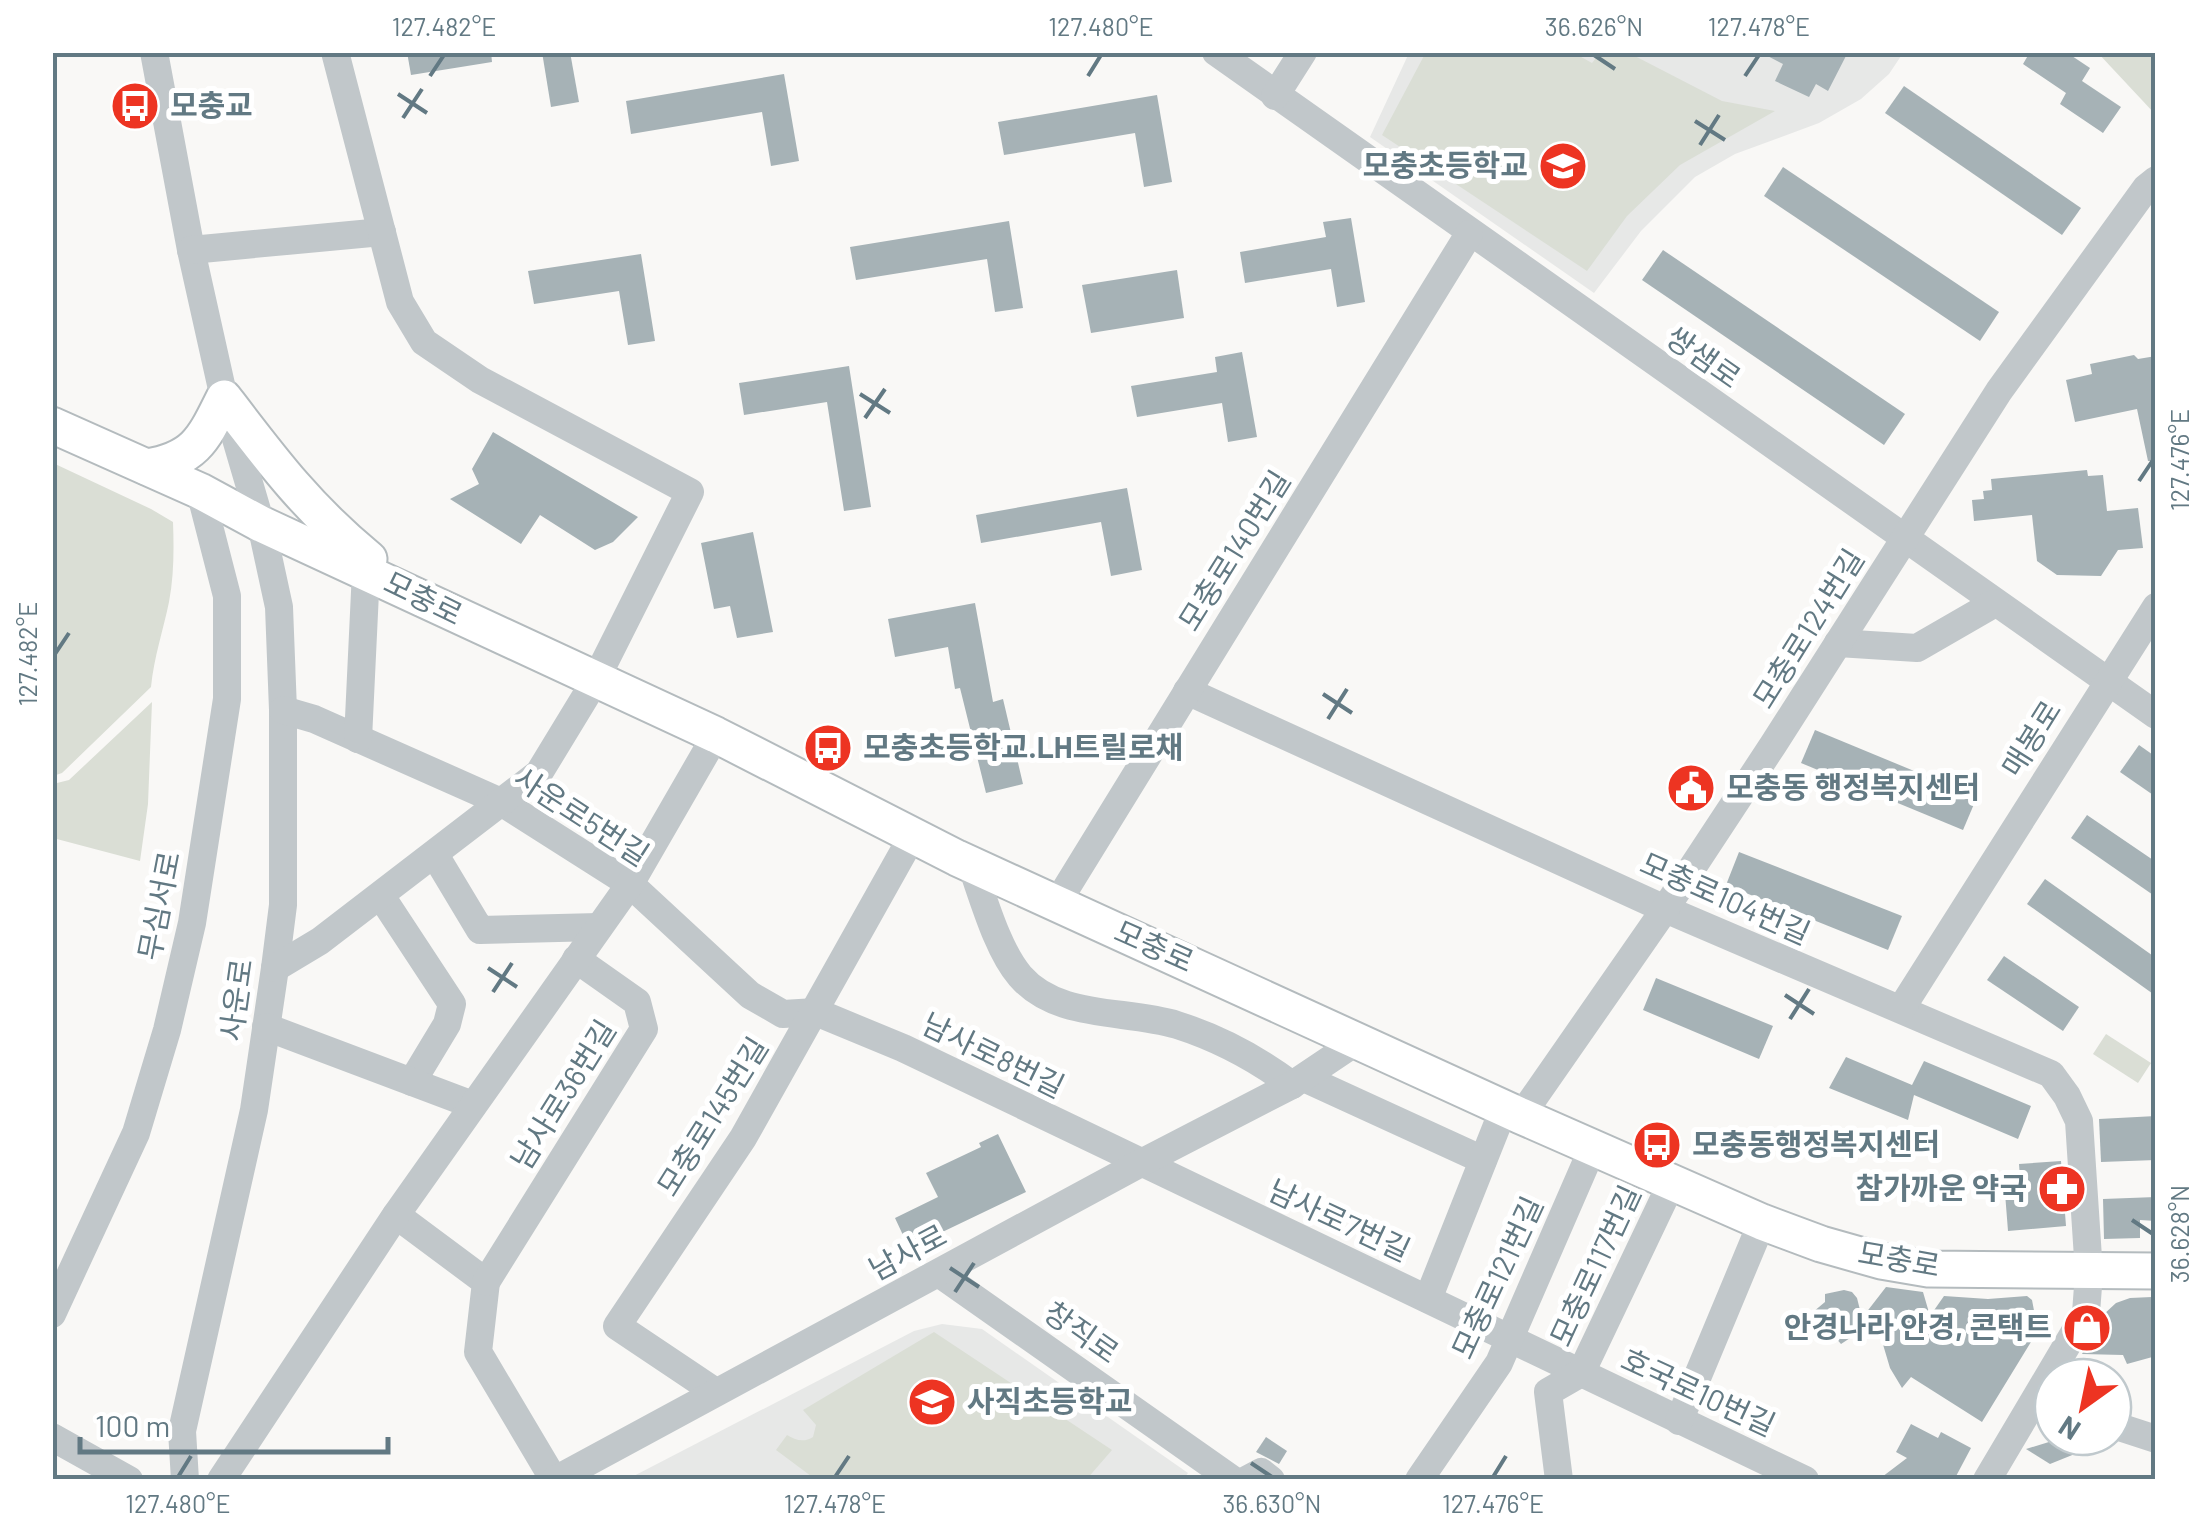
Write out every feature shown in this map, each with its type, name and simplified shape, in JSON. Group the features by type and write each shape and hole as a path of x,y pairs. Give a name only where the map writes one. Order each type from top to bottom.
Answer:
{"main road":[{"path":"147,467 174,462 196,447 224,398 310,508 412,593"},
{"name":"모충로","path":"52,425 716,735 971,864 1762,1222 1880,1261 1928,1269 2156,1272"}],"street":[{"path":"154,52 224,398 260,524"},
{"path":"275,968 320,941 436,855 538,773 595,681 690,492 480,380 424,342 400,302 336,52"},
{"name":"쌍샘로","path":"1216,52 2156,715"},
{"path":"1275,96 1303,52"},
{"name":"모충로124번길","path":"1428,1298 1483,1160 1512,1112 1665,909 1998,391 2146,188 2156,180"},
{"path":"191,250 382,232"},
{"name":"모충로140번길","path":"1057,903 1469,234"},
{"name":"무심서로","path":"52,1314 136,1133 167,1030 192,923 227,699 227,596 195,489"},
{"name":"사운로","path":"185,1480 182,1432 254,1110 283,905 284,710 279,607 260,524"},
{"path":"358,739 366,571"},
{"path":"1838,643 1917,648 1996,603"},
{"name":"매봉로","path":"1901,1009 2156,607"},
{"name":"모충로104번길","path":"1187,692 1665,909 2050,1074 2068,1096 2080,1121 2089,1272 2086,1313 2065,1357"},
{"name":"사운로5번길","path":"284,710 501,802 630,884 750,995 783,1014 816,1012"},
{"path":"221,1480 396,1214 630,884 716,735"},
{"name":"모충로145번길","path":"714,1392 618,1326 743,1138 913,836"},
{"path":"436,855 480,930 599,927"},
{"path":"971,864 1016,973 1047,998 1072,1007 1173,1024 1214,1038 1298,1082 1483,1160"},
{"path":"380,896 452,1004 448,1024 412,1082"},
{"name":"남사로36번길","path":"486,1282 644,1029 637,1002 576,959"},
{"name":"남사로8번길","path":"816,1012 903,1048 1141,1163"},
{"path":"266,1027 473,1105"},
{"name":"남사로","path":"554,1480 1298,1082 1359,1040"},
{"name":"모충로121번길","path":"1420,1480 1499,1363 1593,1148"},
{"name":"남사로7번길","path":"1141,1163 1510,1337"},
{"name":"모충로117번길","path":"1559,1480 1548,1392 1582,1373 1672,1182"},
{"path":"396,1214 486,1282 478,1352 554,1480"},
{"path":"1679,1420 1762,1222"},
{"name":"창직로","path":"940,1274 1234,1480"},
{"name":"호국로10번길","path":"1510,1337 1805,1480"},
{"name":"모충로104번길","path":"1987,1480 2033,1417"},
{"path":"52,1437 129,1480"},
{"path":"1246,1480 1260,1472 1272,1480"}],"shaded area":[{"name":"모충초등학교","path":"1426,52 1574,53 1592,63 1600,53 1629,53 1722,101 1775,111 1680,165 1627,216 1587,271 1382,135"},
{"name":"모충초등학교","path":"1409,53 1903,53 1889,74 1861,99 1819,123 1735,154 1695,177 1641,231 1594,293 1370,137"},
{"path":"2098,53 2155,53 2155,114"},
{"path":"53,463 173,522 174,542 171,592 151,687 62,773 53,776"},
{"path":"152,702 148,804 140,861 53,838 53,784 69,780"},
{"path":"2106,1034 2151,1063 2138,1083 2093,1054"},
{"name":"사직초등학교","path":"942,1324 982,1329 1188,1473 1183,1480 626,1480 914,1331"},
{"name":"사직초등학교","path":"934,1332 1112,1450 1086,1480 815,1479 776,1450 787,1435 800,1440 813,1437 816,1425 803,1410"}],"building":[{"path":"407,52 491,52 492,62 411,75"},
{"path":"542,52 570,52 579,102 551,107"},
{"path":"1760,52 1848,52 1828,91 1816,84 1809,97 1775,81 1783,64"},
{"path":"2030,52 2066,52 2090,68 2082,81 2121,107 2103,133 2060,104 2066,93 2023,64"},
{"path":"784,74 799,161 771,166 762,112 631,134 626,101"},
{"path":"1904,86 2081,208 2062,235 1885,113"},
{"path":"1157,95 1172,182 1144,187 1135,133 1004,155 998,122"},
{"path":"1783,167 1999,312 1980,341 1764,196"},
{"path":"1351,218 1365,302 1337,307 1331,269 1245,283 1240,252 1326,237 1323,222"},
{"path":"1009,221 1023,308 995,312 987,259 856,280 850,247"},
{"path":"1663,250 1905,414 1884,445 1642,280"},
{"path":"641,254 655,341 628,345 619,291 534,304 528,271"},
{"path":"1177,270 1184,318 1091,333 1082,285"},
{"path":"1242,352 1257,437 1228,442 1222,403 1137,417 1131,386 1217,372 1215,357"},
{"path":"2134,355 2138,359 2156,356 2156,461 2148,461 2137,409 2075,422 2066,380 2092,374 2090,364"},
{"path":"849,366 871,507 844,511 827,402 744,415 739,383"},
{"path":"493,432 638,517 613,542 595,550 540,515 521,544 450,499 479,484 472,469"},
{"path":"2087,470 2088,476 2103,475 2107,511 2138,508 2143,548 2118,550 2101,576 2057,575 2037,561 2032,515 1974,521 1972,500 1984,499 1983,491 1992,490 1991,479"},
{"path":"1127,488 1142,570 1111,576 1101,522 981,543 976,515"},
{"path":"753,532 773,632 737,638 730,606 714,609 701,543"},
{"path":"975,603 993,702 1003,699 1023,784 986,793 960,688 955,689 948,647 895,657 888,619"},
{"path":"1815,730 1977,797 1963,830 1801,763"},
{"path":"2139,745 2156,757 2156,797 2120,772"},
{"path":"2087,815 2156,862 2156,897 2071,838"},
{"path":"1739,852 1902,916 1888,950 1726,885"},
{"path":"2045,879 2156,958 2156,996 2027,904"},
{"path":"2004,956 2079,1007 2063,1031 1987,980"},
{"path":"1656,978 1773,1026 1759,1059 1643,1010"},
{"path":"1846,1057 1912,1085 1924,1061 2031,1106 2018,1139 1914,1095 1908,1120 1829,1088"},
{"path":"2156,1116 2156,1160 2101,1162 2099,1119"},
{"path":"998,1134 1026,1192 909,1248 895,1218 938,1197 926,1173 981,1147 979,1143"},
{"path":"2061,1161 2066,1226 2008,1231 2005,1193 2021,1192 2019,1164"},
{"path":"2156,1197 2156,1221 2140,1220 2140,1238 2104,1239 2103,1199"},
{"path":"1886,1287 1923,1292 1930,1316 1944,1296 2027,1296 2032,1300 2036,1321 2042,1324 1982,1422 1911,1377 1902,1388 1890,1368 1876,1321 1841,1344 1813,1312 1825,1302 1825,1294 1844,1290 1857,1298 1862,1318"},
{"path":"2152,1297 2156,1304 2156,1356 2133,1362 2133,1357 2123,1355 2082,1354 2103,1315 2116,1303"},
{"path":"1911,1424 1938,1438 1941,1432 1971,1448 1954,1480 1878,1480 1907,1458 1896,1452"},
{"path":"1266,1437 1287,1451 1279,1464 1256,1452"},
{"path":"2039,1457 2067,1457 2050,1464"}],"place":[{"name":"모충교","path":"135,106"},
{"name":"모충초등학교","path":"1563,166"},
{"name":"모충초등학교.LH트릴로채","path":"828,748"},
{"name":"모충동 행정복지센터","path":"1691,788"},
{"name":"모충동행정복지센터","path":"1657,1145"},
{"name":"참가까운 약국","path":"2062,1189"},
{"name":"안경나라 안경, 콘택트","path":"2087,1328"},
{"name":"사직초등학교","path":"932,1402"}]}
